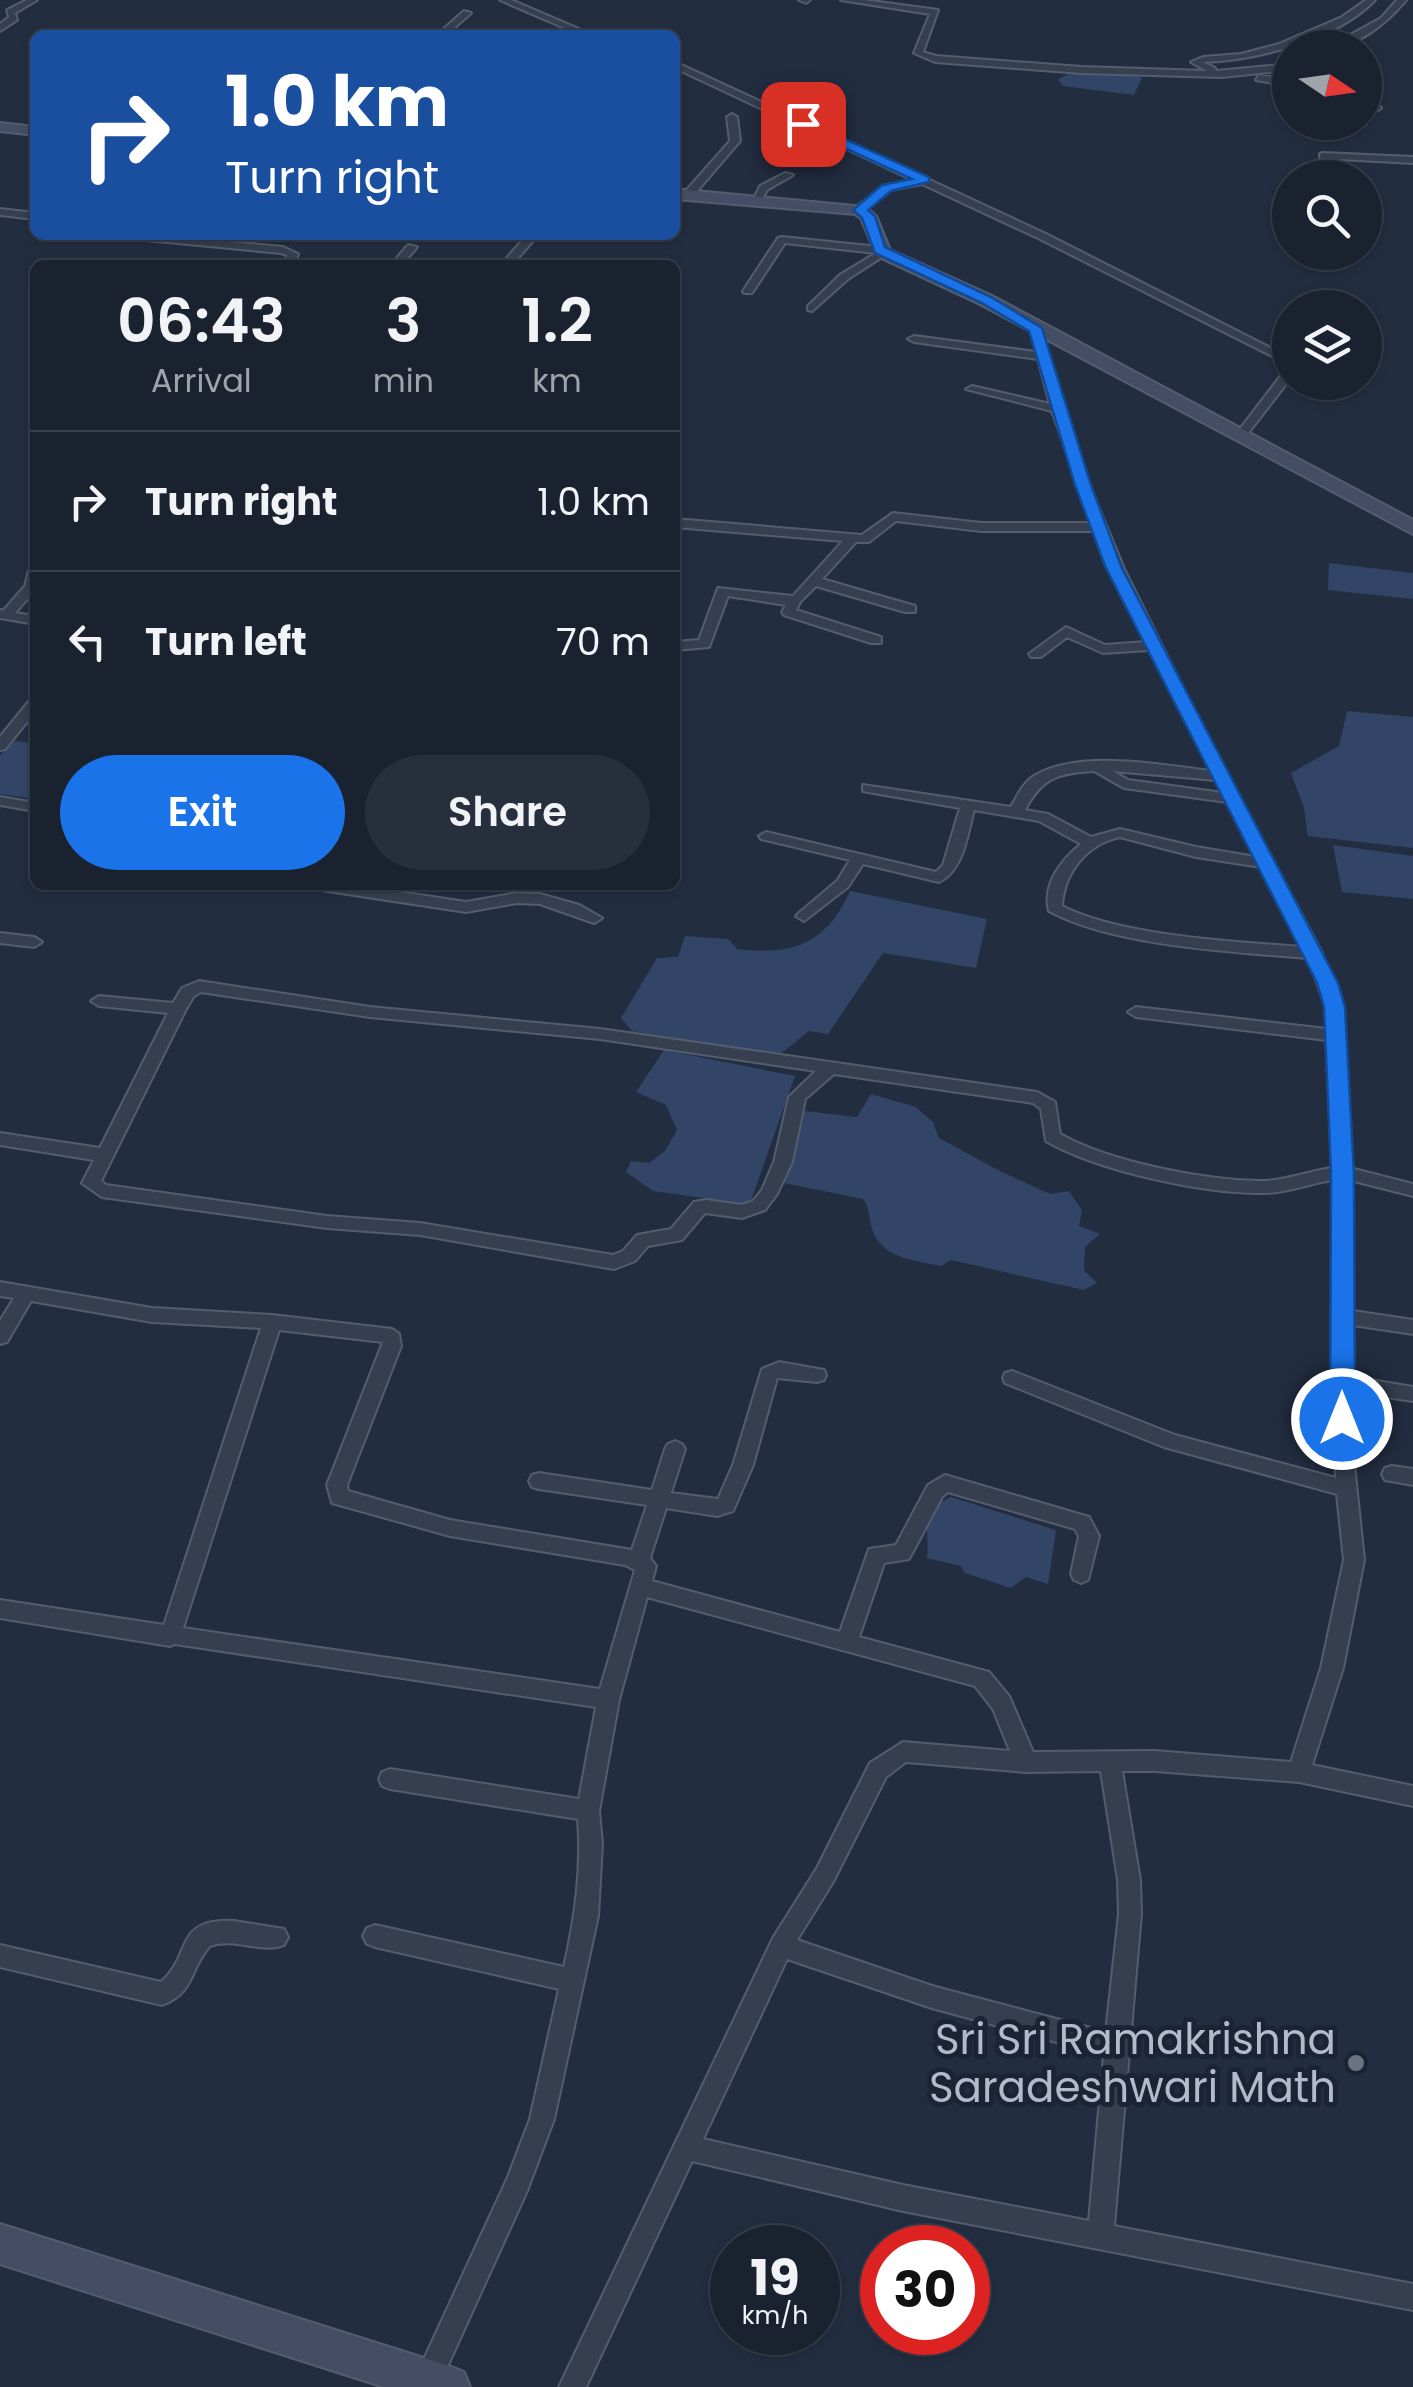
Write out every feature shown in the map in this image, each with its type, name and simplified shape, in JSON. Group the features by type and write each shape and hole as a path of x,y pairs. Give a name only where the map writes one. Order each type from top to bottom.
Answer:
{"street":[{"path":"0,28 14,18 10,12 32,0"},
{"path":"504,0 577,30"},
{"path":"845,0 939,8 918,53 935,59 1082,70 1239,74 1272,69"},
{"path":"1222,74 1195,62 1235,58 1310,36 1359,14 1371,0"},
{"path":"1365,30 1384,20 1402,0"},
{"path":"447,30 467,13"},
{"path":"680,67 925,180 1272,353"},
{"path":"1239,74 1272,80"},
{"path":"680,82 720,85"},
{"path":"681,195 735,141 732,117"},
{"path":"0,127 30,130"},
{"path":"1323,156 1413,160"},
{"path":"756,200 763,188 788,175"},
{"path":"859,210 887,188 925,180"},
{"path":"681,195 859,210 868,216 881,251"},
{"path":"0,212 30,215"},
{"path":"202,240 287,252 293,254 291,260"},
{"path":"510,260 528,240"},
{"path":"748,291 782,240 881,251 986,300 1413,528"},
{"path":"400,260 412,247"},
{"path":"812,308 844,277 881,251"},
{"path":"1041,332 1041,356 1113,566 1268,862 1332,996 1343,1174 1346,1488 1354,1560 1332,1668 1299,1772"},
{"path":"914,339 1041,356"},
{"path":"972,390 1058,408"},
{"path":"1241,435 1272,395"},
{"path":"680,523 852,538 871,537 886,519 893,517 1001,528 1098,527"},
{"path":"852,538 794,600 788,612 876,640"},
{"path":"814,581 910,609"},
{"path":"3,614 30,587"},
{"path":"680,646 704,644 722,591 794,600"},
{"path":"3,614 30,619"},
{"path":"1036,654 1066,631 1104,648 1154,646"},
{"path":"0,746 30,709"},
{"path":"1016,812 1030,787 1042,777 1098,767 1222,776"},
{"path":"1098,767 1124,784 1235,799"},
{"path":"868,788 1053,821 1089,842"},
{"path":"0,802 30,806"},
{"path":"766,836 923,875 944,876 950,868 968,804"},
{"path":"1268,862 1196,852 1120,833 1089,842 1063,872 1053,904 1059,913 1126,930 1314,953"},
{"path":"804,916 843,884 858,859"},
{"path":"354,890 466,907 483,907 507,899 554,902 594,918"},
{"path":"0,938 34,942"},
{"path":"829,1069 798,1097 796,1119 770,1192 760,1206 740,1211 700,1207 676,1235 643,1240 629,1256 614,1262 420,1228 327,1222 102,1190 91,1183 178,1009 192,989 208,986 370,1012 600,1034 1037,1098 1049,1106 1052,1137 1065,1146 1224,1184 1278,1186 1343,1174 1413,1190"},
{"path":"99,1001 178,1009"},
{"path":"1136,1012 1336,1035"},
{"path":"0,1139 104,1155"},
{"path":"0,1289 152,1315 381,1332 392,1340 336,1485 339,1497 450,1528 638,1560 646,1566 608,1700 588,1811 591,1844 587,1916 542,2119 532,2150 423,2381 0,2244"},
{"path":"0,1337 26,1292"},
{"path":"1342,1316 1413,1327"},
{"path":"170,1637 272,1322"},
{"path":"539,1480 718,1508 726,1505 744,1464 768,1374 779,1369 817,1374"},
{"path":"1012,1378 1157,1437 1346,1488"},
{"path":"1342,1383 1413,1394"},
{"path":"638,1560 675,1449"},
{"path":"846,1644 876,1556 902,1553 935,1491 945,1483 1082,1523 1088,1536 1080,1574"},
{"path":"641,1587 982,1679 1001,1703 1024,1759"},
{"path":"0,1608 170,1637 438,1670 608,1700"},
{"path":"572,2387 780,1946 825,1875 878,1770 895,1754 1155,1761 1299,1772 1413,1796"},
{"path":"1100,2236 1130,1914 1129,1880 1110,1762"},
{"path":"390,1779 588,1811"},
{"path":"0,1956 162,1994 180,1982 192,1947 205,1936 222,1932 276,1937"},
{"path":"374,1936 570,1980"},
{"path":"780,1946 932,1997 1117,2047"},
{"path":"686,2147 820,2180 1413,2297"}],"water":[{"path":"1071,73 1132,74 1142,78 1134,95 1063,86 1058,79"},
{"path":"1329,563 1413,573 1413,599 1328,590"},
{"path":"1347,711 1413,717 1413,848 1308,836 1304,808 1291,773 1339,746"},
{"path":"15,741 30,742 30,798 0,794 0,755"},
{"path":"1333,845 1413,856 1413,899 1342,892"},
{"path":"850,891 987,919 976,968 883,953 828,1034 809,1031 778,1056 632,1031 621,1018 657,958 678,957 685,936 728,939 737,949 791,948 806,942 830,923"},
{"path":"664,1050 795,1076 749,1206 720,1206 703,1198 653,1191 626,1172 631,1161 649,1163 665,1151 677,1130 666,1105 636,1092"},
{"path":"871,1094 916,1107 933,1122 939,1138 1000,1171 1050,1194 1069,1191 1082,1210 1079,1226 1100,1234 1085,1247 1084,1270 1097,1283 1084,1290 951,1260 941,1266 910,1260 883,1247 872,1229 863,1199 779,1182 804,1111 857,1117"},
{"path":"951,1497 1056,1530 1048,1584 1026,1577 1011,1588 965,1573 961,1566 927,1558 928,1508"}],"place":[{"name":"Sri Sri Ramakrishna Saradeshwari Math","path":"1356,2063"}],"route":[{"path":"803,124 925,180 887,188 859,210 872,224 879,250 986,300 1035,328 1083,485 1113,566 1328,983 1334,1007 1343,1174 1342,1419"}]}
